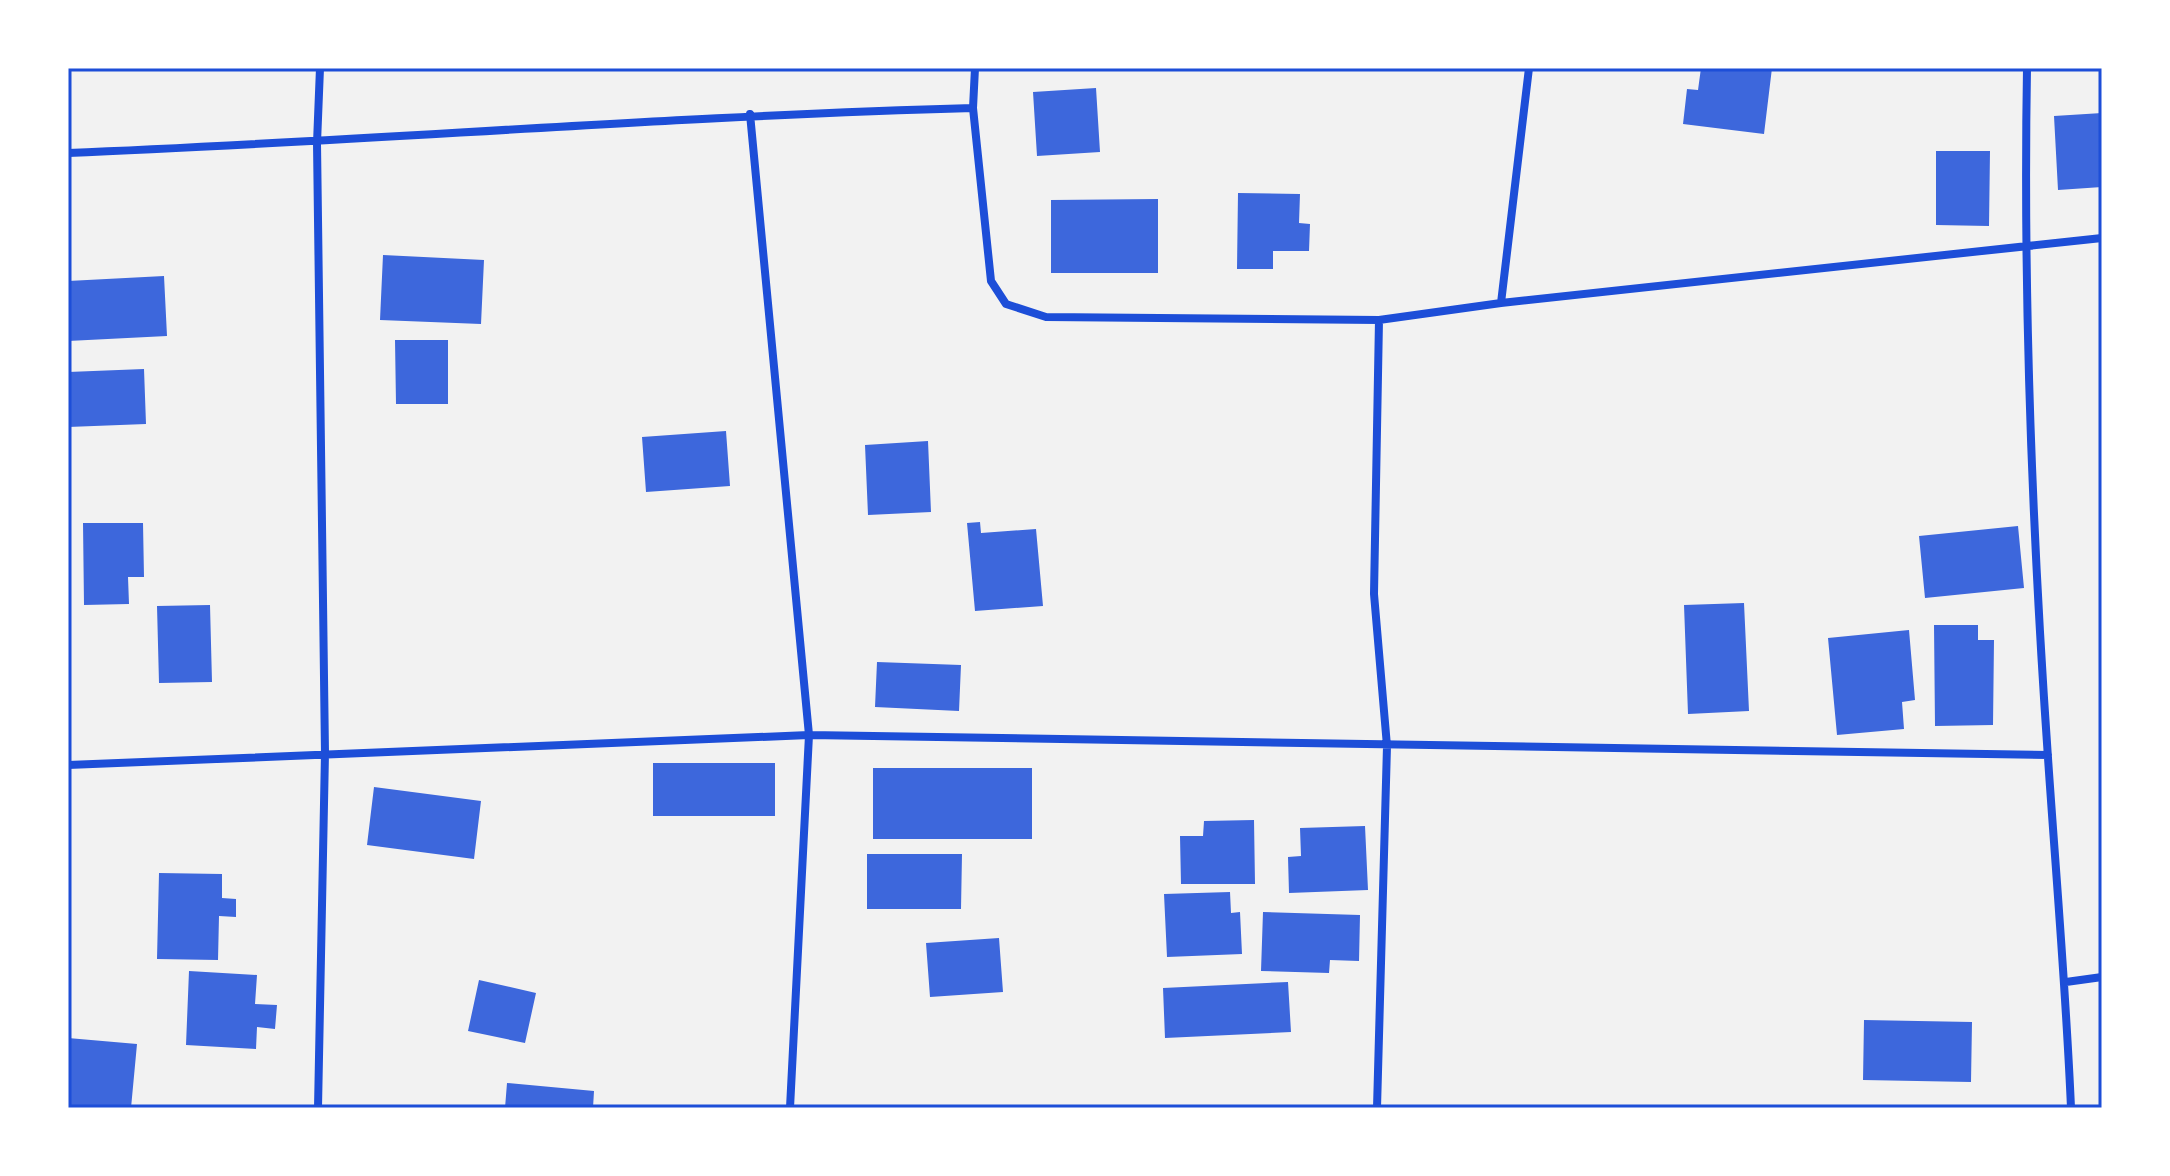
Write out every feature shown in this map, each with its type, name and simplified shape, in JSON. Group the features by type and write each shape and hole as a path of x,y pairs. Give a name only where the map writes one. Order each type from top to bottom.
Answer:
{"street":[{"path":"318,1108 325,753 317,143 320,68"},
{"path":"975,68 973,108 991,281 1006,304 1046,317 1379,320 1501,303 2024,250 2102,238"},
{"path":"1501,303 1529,68"},
{"path":"2027,68 2024,250 2048,755 2066,982 2071,1108"},
{"path":"68,153 317,143 750,114 973,108"},
{"path":"750,114 809,735 790,1108"},
{"path":"1377,1108 1387,746 1374,594 1379,320"},
{"path":"68,765 809,735 2048,755"},
{"path":"2066,982 2102,977"}],"building":[{"path":"1701,68 1772,68 1764,134 1683,124 1687,89 1698,90"},
{"path":"1096,88 1100,152 1037,156 1033,92"},
{"path":"2102,113 2102,187 2058,190 2054,116"},
{"path":"1936,151 1990,151 1989,226 1936,225"},
{"path":"1238,193 1300,194 1299,223 1310,224 1309,251 1273,251 1273,269 1237,269"},
{"path":"1158,199 1158,273 1051,273 1051,200"},
{"path":"383,255 484,260 481,324 380,320"},
{"path":"164,276 167,336 68,341 68,281"},
{"path":"395,340 448,340 448,404 396,404"},
{"path":"144,369 146,424 68,427 68,372"},
{"path":"726,431 730,486 646,492 642,437"},
{"path":"928,441 931,512 868,515 865,445"},
{"path":"980,522 981,533 1036,529 1043,606 975,611 967,523"},
{"path":"83,523 143,523 144,577 128,577 129,604 84,605"},
{"path":"2018,526 2024,588 1925,598 1919,536"},
{"path":"1744,603 1749,711 1688,714 1684,605"},
{"path":"210,605 212,682 159,683 157,606"},
{"path":"1934,625 1978,625 1978,640 1994,640 1993,725 1935,726"},
{"path":"1909,630 1915,700 1902,702 1904,729 1837,735 1828,638"},
{"path":"877,662 961,665 959,711 875,707"},
{"path":"653,763 775,763 775,816 653,816"},
{"path":"873,768 1032,768 1032,839 873,839"},
{"path":"374,787 481,801 474,859 367,845"},
{"path":"1254,820 1255,884 1181,884 1180,836 1203,836 1204,821"},
{"path":"1365,826 1368,890 1289,893 1288,857 1301,856 1300,828"},
{"path":"867,854 962,854 961,909 867,909"},
{"path":"159,873 222,874 222,898 236,899 236,917 219,916 218,960 157,959"},
{"path":"1230,892 1231,913 1240,912 1242,954 1167,957 1164,894"},
{"path":"1263,912 1360,915 1359,961 1330,960 1329,973 1261,971"},
{"path":"999,938 1003,992 930,997 926,943"},
{"path":"189,971 257,975 255,1004 277,1005 275,1029 257,1027 256,1049 186,1045"},
{"path":"479,980 536,993 525,1043 468,1031"},
{"path":"1288,982 1291,1032 1165,1038 1163,988"},
{"path":"1864,1020 1972,1022 1971,1082 1863,1080"},
{"path":"68,1038 137,1044 131,1108 68,1106"},
{"path":"507,1083 594,1091 593,1108 505,1108"}]}
